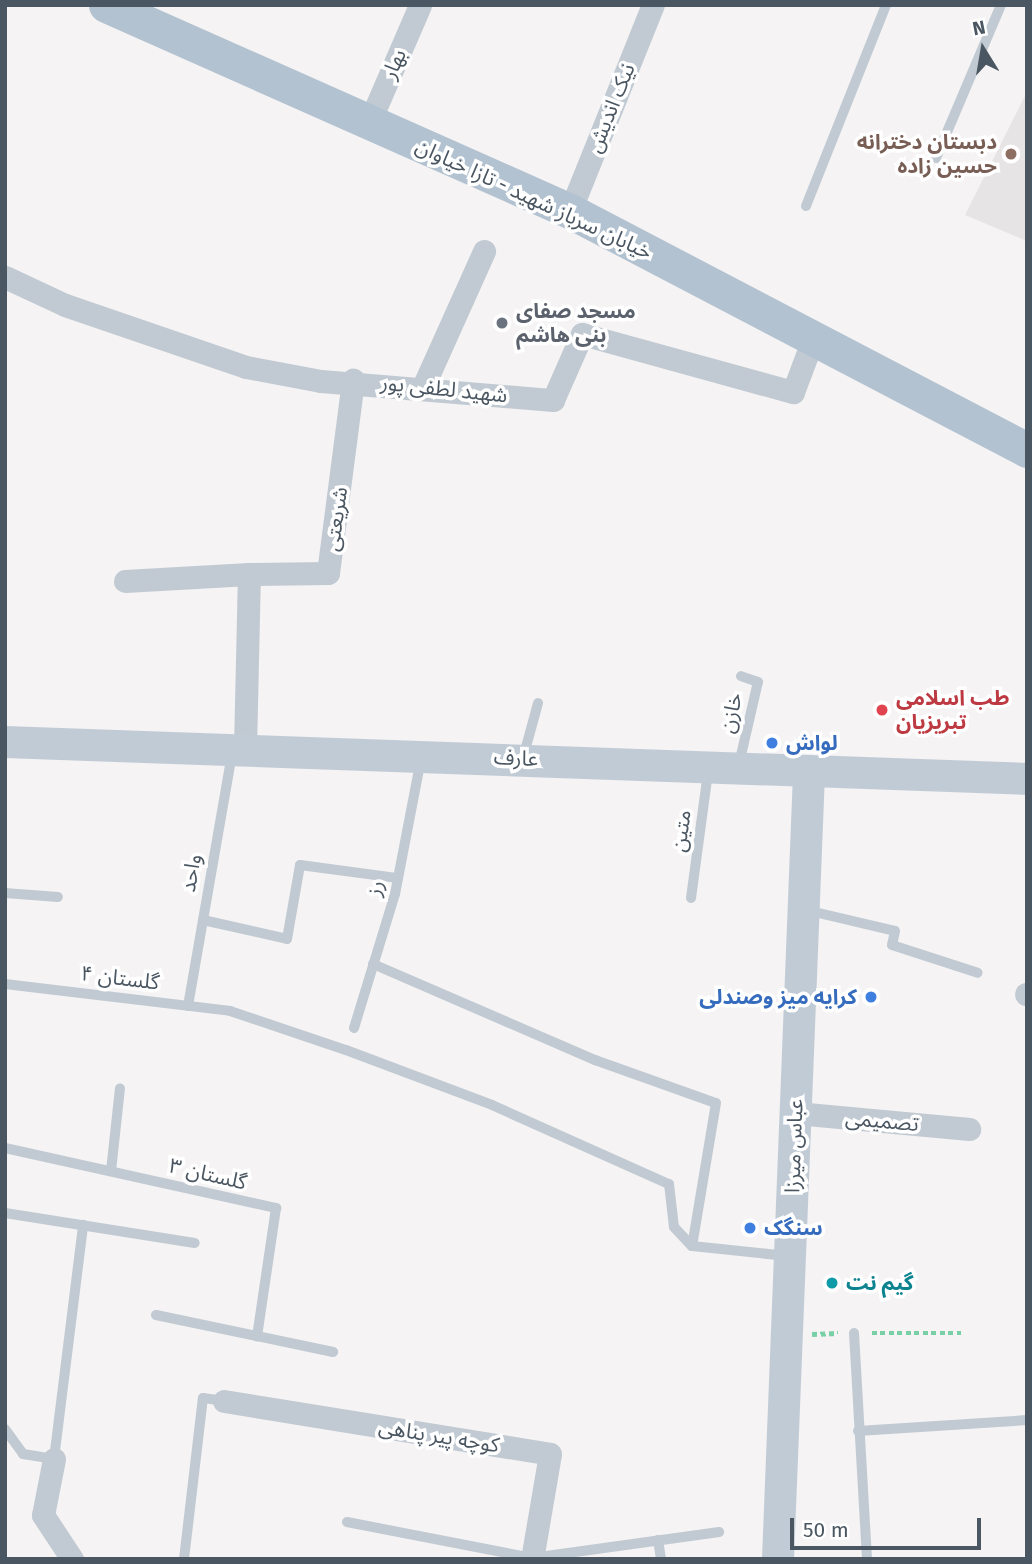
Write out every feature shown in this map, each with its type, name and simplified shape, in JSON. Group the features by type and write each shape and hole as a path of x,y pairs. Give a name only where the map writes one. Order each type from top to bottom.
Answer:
{"main road":[{"name":"خیابان سرباز شهید - تازا خیاوان","path":"106,5 147,13 369,123 570,211 1027,450"},
{"name":"عارف","path":"5,742 422,753 809,775 1027,779"},
{"name":"عباس میرزا","path":"778,1559 809,775"}],"street":[{"name":"بهار","path":"369,123 420,5"},
{"name":"نیک اندیش","path":"570,211 653,5"},
{"path":"423,387 484,251"},
{"name":"شهید لطفی پور","path":"5,277 65,305 246,367 553,400 582,334 793,392 813,339"},
{"name":"شریعتی","path":"249,575 328,573 353,380"},
{"path":"125,581 249,575 239,748"},
{"name":"تصمیمی","path":"796,1113 969,1129"},
{"name":"کوچه پیر پناهی","path":"223,1401 550,1454 532,1558"},
{"path":"54,1459 43,1515 72,1559"}],"lane":[{"path":"806,206 886,5"},
{"path":"936,158 1001,5"},
{"name":"خازن","path":"723,770 758,682 741,676"},
{"path":"523,758 538,703"},
{"name":"واحد","path":"188,1006 239,748"},
{"name":"رز","path":"354,1028 398,878 422,753"},
{"name":"متین","path":"691,898 723,770"},
{"path":"203,920 287,939 300,865 398,878"},
{"path":"5,893 58,897"},
{"path":"804,909 895,931 892,946 978,973"},
{"path":"373,964 595,1060 716,1103 692,1246 790,1257"},
{"name":"گلستان ۴","path":"5,984 230,1011 346,1050 492,1105 669,1184 674,1227 692,1246"},
{"path":"111,1171 120,1088"},
{"name":"گلستان ۳","path":"5,1147 276,1209 257,1337"},
{"path":"5,1213 195,1243"},
{"path":"5,1429 23,1454 54,1459 83,1225"},
{"path":"156,1315 332,1352"},
{"path":"854,1333 867,1559"},
{"path":"184,1559 203,1398 223,1401"},
{"path":"858,1432 1027,1420"},
{"path":"346,1522 532,1558 719,1532"},
{"path":"659,1540 661,1559"}],"shaded area":[{"name":"دبستان دخترانه حسین زاده","path":"1027,92 1027,241 965,215"}],"place":[{"name":"دبستان دخترانه حسین زاده","path":"1011,154"},
{"name":"مسجد صفای بنی هاشم","path":"502,323"},
{"name":"طب اسلامی تبریزیان","path":"882,710"},
{"name":"لواش","path":"772,743"},
{"name":"کرایه میز وصندلی","path":"871,997"},
{"name":"سنگک","path":"750,1228"},
{"name":"گیم نت","path":"832,1283"}]}
